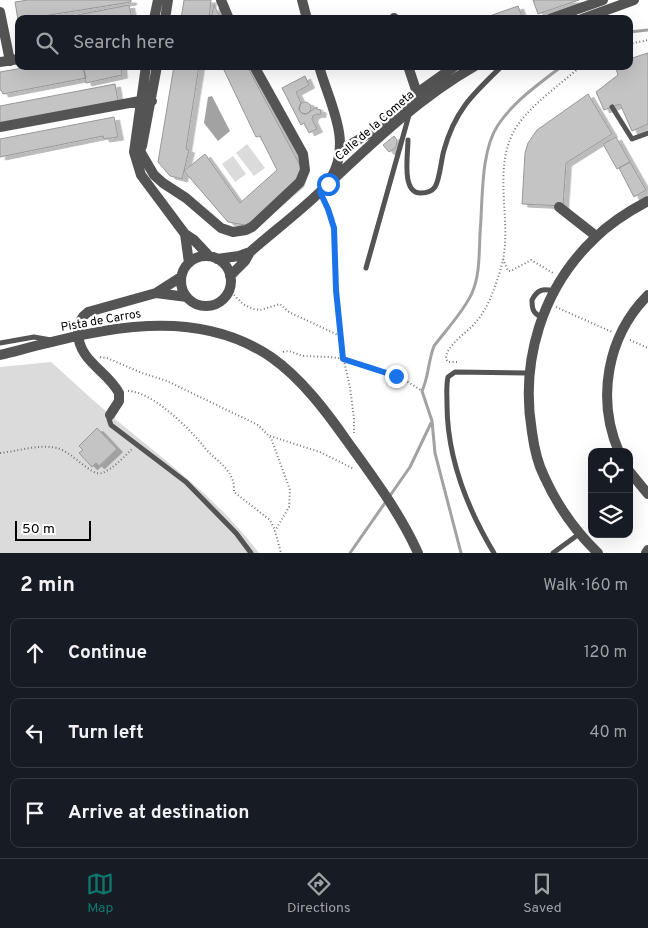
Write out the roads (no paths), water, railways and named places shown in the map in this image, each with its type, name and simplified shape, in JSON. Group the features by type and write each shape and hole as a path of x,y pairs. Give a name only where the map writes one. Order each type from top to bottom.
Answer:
{"street":[{"path":"155,15 158,0"},
{"path":"166,15 168,0"},
{"path":"221,0 227,15"},
{"path":"302,0 306,15"},
{"path":"561,15 603,0"},
{"path":"593,15 634,0"},
{"path":"0,12 10,61"},
{"path":"145,70 134,146 138,154 163,184 186,198 221,228 233,232 252,227 300,182 305,170 303,154 256,70"},
{"path":"156,70 152,101 138,154 138,170 185,234 226,266 230,276 229,290 220,301 212,305 199,304 187,297 156,293"},
{"path":"320,70 339,128 341,150 345,159 352,162"},
{"name":"Calle de la Cometa","path":"409,70 417,93"},
{"name":"Calle de la Cometa","path":"324,188 335,172 341,150 375,130 417,93 449,70"},
{"name":"Calle de la Cometa","path":"230,276 238,269 250,252 352,162 410,112 450,81 468,70"},
{"path":"0,127 140,101 152,101"},
{"path":"598,553 570,522 543,475 528,409 528,373 541,318 553,290 561,278 596,236 619,218 648,201"},
{"path":"559,207 596,236"},
{"path":"110,415 119,401 118,391 85,356 80,346 78,336 82,316 88,312 156,293 181,277 188,263 185,234"},
{"name":"Calle de la Cometa","path":"213,257 250,252"},
{"path":"188,263 202,256 213,257"},
{"path":"181,277 182,288 187,297"},
{"path":"618,448 609,424 607,406 606,388 611,361 620,335 631,316 648,296"},
{"name":"Pista de Carros","path":"0,355 78,336 146,325 194,328 222,334 244,342 272,358 322,408 380,488 402,522 418,553"},
{"path":"633,476 648,494"}],"lane":[{"path":"408,140 407,179 410,188 418,194 427,193 434,187 444,149 457,116 470,96 498,70"},
{"path":"612,107 632,140 648,133"},
{"path":"366,268 410,112"},
{"path":"541,318 535,315 532,310 532,300 540,290 553,290"},
{"path":"0,343 34,337 46,338 54,342"},
{"path":"494,553 474,518 454,460 447,421 447,381 451,374 456,372 528,373"},
{"path":"110,415 111,424 168,467 192,488 236,533 251,553"},
{"path":"553,553 579,534"}],"waterway":[{"path":"633,32 648,30"},
{"path":"461,553 435,453 432,421 422,391 434,346 464,307 475,286 479,264 483,177 492,136 504,116 527,93 557,70"},
{"path":"350,553 410,467 431,423"}]}
